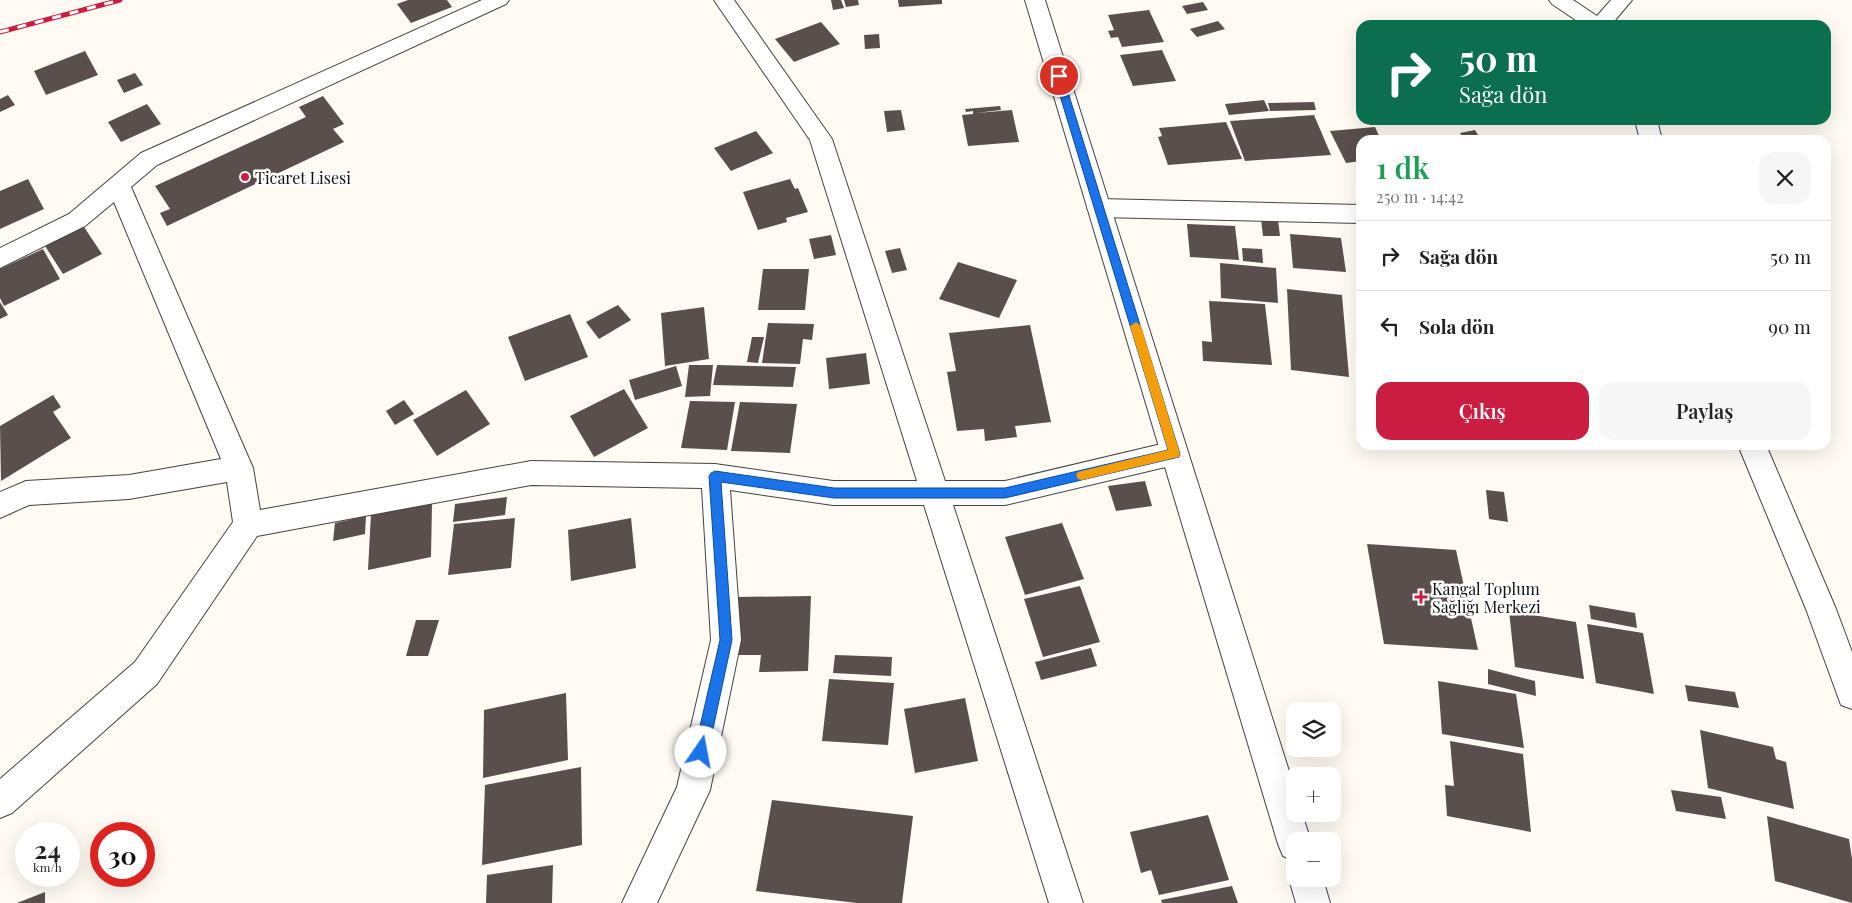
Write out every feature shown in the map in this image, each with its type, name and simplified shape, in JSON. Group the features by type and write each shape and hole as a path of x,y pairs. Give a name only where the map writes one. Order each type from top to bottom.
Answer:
{"street":[{"path":"0,259 77,220 149,159 499,0"},
{"path":"724,0 821,139 1066,903"},
{"path":"1035,0 1291,832"},
{"path":"1559,0 1590,20"},
{"path":"1603,20 1622,0"},
{"path":"0,801 146,674 248,525 239,468 118,185"},
{"path":"1099,208 1356,214"},
{"path":"1754,450 1821,609 1852,694"},
{"path":"248,525 532,473 715,476 834,493 1005,493 1174,454"},
{"path":"0,505 26,493 129,487 239,468"},
{"path":"639,903 692,790 726,640 715,476"},
{"path":"1308,887 1313,903"}],"building":[{"path":"408,0 447,0 452,7 411,23 397,4"},
{"path":"831,0 841,0 844,8 833,10"},
{"path":"844,0 858,0 859,5 846,7"},
{"path":"898,0 942,0 942,4 899,7"},
{"path":"1203,2 1208,10 1187,14 1182,6"},
{"path":"1149,10 1164,42 1122,47 1118,37 1111,38 1108,31 1114,30 1108,15"},
{"path":"1218,21 1225,29 1197,37 1190,29"},
{"path":"821,22 840,44 794,62 775,39"},
{"path":"879,34 880,48 865,49 864,35"},
{"path":"1162,50 1176,81 1133,86 1120,55"},
{"path":"85,51 98,75 46,95 34,71"},
{"path":"135,73 143,85 124,93 117,80"},
{"path":"8,95 15,105 0,112 0,99"},
{"path":"323,96 344,124 333,129 344,142 167,226 160,213 170,209 155,186 306,117 299,107"},
{"path":"1264,100 1269,111 1229,115 1225,104"},
{"path":"1314,102 1316,110 1270,111 1268,103"},
{"path":"147,104 161,124 121,142 108,122"},
{"path":"1000,106 1001,110 976,113 1012,110 1019,142 968,146 962,115 973,114 973,111 966,112 965,109"},
{"path":"901,110 905,130 887,132 884,111"},
{"path":"1314,115 1331,155 1245,161 1230,121"},
{"path":"1226,122 1242,159 1168,165 1158,137 1162,136 1159,128"},
{"path":"1375,127 1379,135 1356,135 1356,162 1346,163 1330,131"},
{"path":"1475,130 1478,135 1461,135 1460,133"},
{"path":"756,131 773,153 731,171 714,148"},
{"path":"28,179 44,209 0,229 0,191"},
{"path":"790,179 795,189 798,188 808,212 786,218 787,222 758,230 743,192"},
{"path":"1261,219 1278,220 1280,236 1263,236"},
{"path":"1187,224 1235,226 1239,260 1190,257"},
{"path":"84,227 102,254 63,274 45,246"},
{"path":"1290,234 1341,238 1346,272 1293,268"},
{"path":"831,235 836,255 814,259 809,239"},
{"path":"900,248 907,270 892,273 885,251"},
{"path":"1242,248 1262,249 1263,263 1243,261"},
{"path":"43,249 60,279 4,306 0,298 0,269"},
{"path":"958,262 1017,280 999,318 939,299"},
{"path":"1220,263 1276,268 1278,303 1221,298"},
{"path":"763,269 809,269 805,310 758,310"},
{"path":"1287,289 1342,295 1349,377 1291,370"},
{"path":"1209,301 1265,304 1272,365 1203,361 1202,341 1212,342"},
{"path":"0,302 8,315 0,319"},
{"path":"618,305 631,320 599,339 586,322"},
{"path":"704,307 709,359 665,366 661,313"},
{"path":"570,314 588,357 525,381 508,337"},
{"path":"768,323 814,324 812,340 803,339 800,364 762,363"},
{"path":"1030,325 1051,422 1015,426 1017,437 985,441 984,429 957,431 947,372 956,371 949,333"},
{"path":"752,337 764,337 758,363 747,362"},
{"path":"866,353 870,384 829,389 826,358"},
{"path":"689,365 713,365 710,396 685,397"},
{"path":"717,365 796,367 793,387 713,385"},
{"path":"676,366 682,386 635,400 629,380"},
{"path":"624,389 648,428 594,457 570,416"},
{"path":"466,390 490,424 437,456 413,420"},
{"path":"53,395 61,407 53,412 71,438 1,481 0,426"},
{"path":"404,400 414,414 395,425 386,411"},
{"path":"690,401 735,402 727,450 681,448"},
{"path":"740,402 797,404 790,453 731,451"},
{"path":"1145,481 1152,506 1116,511 1108,486"},
{"path":"1486,490 1504,492 1508,522 1489,519"},
{"path":"507,497 505,515 453,522 455,504"},
{"path":"432,503 431,557 368,570 371,514"},
{"path":"366,516 365,534 333,541 335,523"},
{"path":"515,518 511,568 448,575 454,524"},
{"path":"631,518 636,568 571,581 568,530"},
{"path":"1062,523 1084,579 1025,595 1005,537"},
{"name":"Kangal Toplum Sağlığı Merkezi","path":"1367,544 1456,550 1478,650 1384,644"},
{"path":"1080,586 1100,642 1043,657 1024,599"},
{"path":"811,596 808,671 759,672 761,655 729,655 735,597"},
{"path":"1589,605 1635,613 1637,628 1591,619"},
{"path":"1509,611 1576,622 1584,679 1515,667"},
{"path":"416,620 439,620 428,656 406,656"},
{"path":"1587,624 1643,633 1654,694 1596,683"},
{"path":"1091,648 1097,666 1041,680 1035,662"},
{"path":"835,655 892,657 891,676 833,673"},
{"path":"1488,669 1535,681 1536,696 1488,684"},
{"path":"829,679 894,683 888,745 822,741"},
{"path":"1438,681 1516,694 1524,748 1442,734"},
{"path":"1685,685 1735,692 1739,708 1688,701"},
{"path":"566,693 568,760 483,778 484,710"},
{"path":"965,698 978,761 915,773 904,709"},
{"path":"1700,730 1773,747 1776,759 1786,762 1794,809 1708,788"},
{"path":"1450,741 1523,754 1531,832 1447,816 1445,785 1454,786"},
{"path":"581,767 582,845 482,865 485,785"},
{"path":"1671,790 1721,797 1726,819 1676,811"},
{"path":"772,800 913,816 902,903 857,903 756,891"},
{"path":"1208,815 1229,880 1159,895 1151,870 1141,873 1130,832"},
{"path":"1767,816 1849,839 1852,859 1852,903 1775,881"},
{"path":"553,865 552,903 486,903 487,875"},
{"path":"1232,886 1238,903 1162,903 1161,900"},
{"path":"45,892 45,903 17,903"}],"railway":[{"path":"0,32 120,0"}],"slow traffic":[{"path":"1082,475 1174,454 1136,326"}],"place":[{"name":"Ticaret Lisesi","path":"245,177"},
{"name":"Kangal Toplum Sağlığı Merkezi","path":"1421,597"}],"route":[{"path":"701,752 726,640 715,476 834,493 1005,493 1174,454 1059,76"}]}
